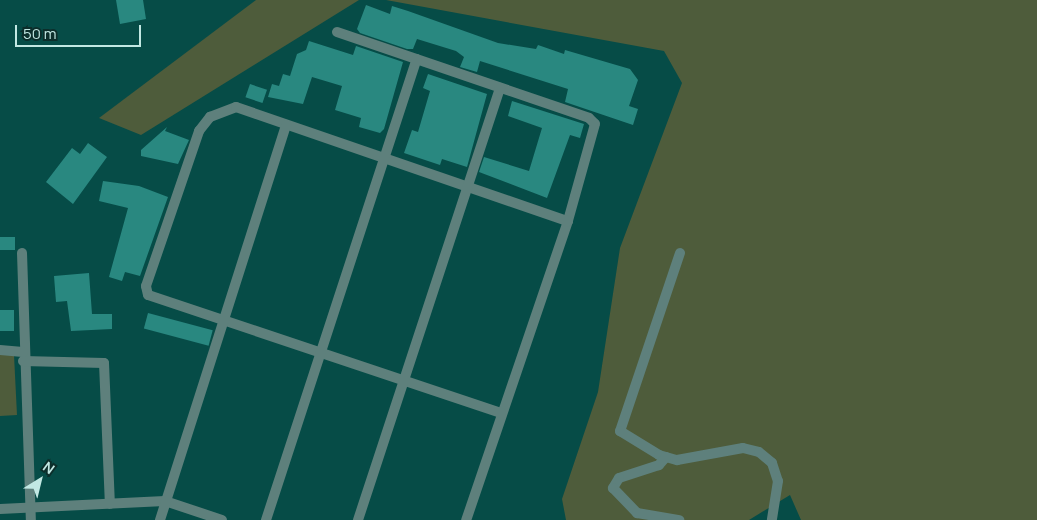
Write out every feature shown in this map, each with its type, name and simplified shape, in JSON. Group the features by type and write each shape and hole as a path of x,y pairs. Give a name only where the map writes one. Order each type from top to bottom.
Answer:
{"street":[{"path":"337,32 594,122 568,221 466,520"},
{"path":"266,520 386,160 417,59"},
{"path":"358,520 466,185 500,88"},
{"path":"501,413 402,382 148,295 146,286 199,130 210,117 236,107 568,221"},
{"path":"160,520 286,125"},
{"path":"22,253 23,356 31,520"},
{"path":"680,253 620,431 666,457 683,460 743,448 759,452 772,463 778,481 772,520"},
{"path":"0,350 23,356 104,363 110,504"},
{"path":"666,457 659,466 619,478 613,488 634,511 679,520"},
{"path":"0,509 165,501 222,520"}],"green space":[{"path":"256,0 359,0 141,135 99,118"},
{"path":"386,0 1037,0 1037,520 801,520 790,495 749,520 566,520 562,499 598,392 620,248 682,83 664,51"},
{"path":"0,353 14,355 17,415 0,416"}],"building":[{"path":"116,0 143,0 146,19 120,24"},
{"path":"366,5 390,14 392,6 498,43 536,49 538,45 564,54 565,50 630,69 638,80 629,106 638,109 633,125 565,102 568,89 480,61 477,72 460,67 464,57 456,51 417,39 413,49 407,49 360,33 357,29"},
{"path":"309,41 353,55 356,46 403,62 384,129 380,133 359,127 361,118 335,110 342,86 312,77 303,104 268,97 272,84 279,86 283,74 290,76 297,54 306,50"},
{"path":"428,74 487,94 467,167 442,159 440,165 404,153 412,130 418,132 430,91 423,88"},
{"path":"250,84 267,90 262,103 245,97"},
{"path":"512,101 584,124 580,138 570,135 547,198 479,172 484,157 529,171 542,128 508,116"},
{"path":"167,127 165,131 189,140 178,164 141,156 141,150"},
{"path":"88,143 107,157 73,204 46,182 72,148 80,154"},
{"path":"103,181 139,186 168,197 140,276 125,272 122,281 109,277 128,208 99,201"},
{"path":"0,237 15,237 15,250 0,250"},
{"path":"89,273 92,314 112,314 112,329 71,331 67,301 56,302 54,276"},
{"path":"0,310 14,310 14,331 0,331"},
{"path":"148,313 213,330 209,346 144,328"}]}
